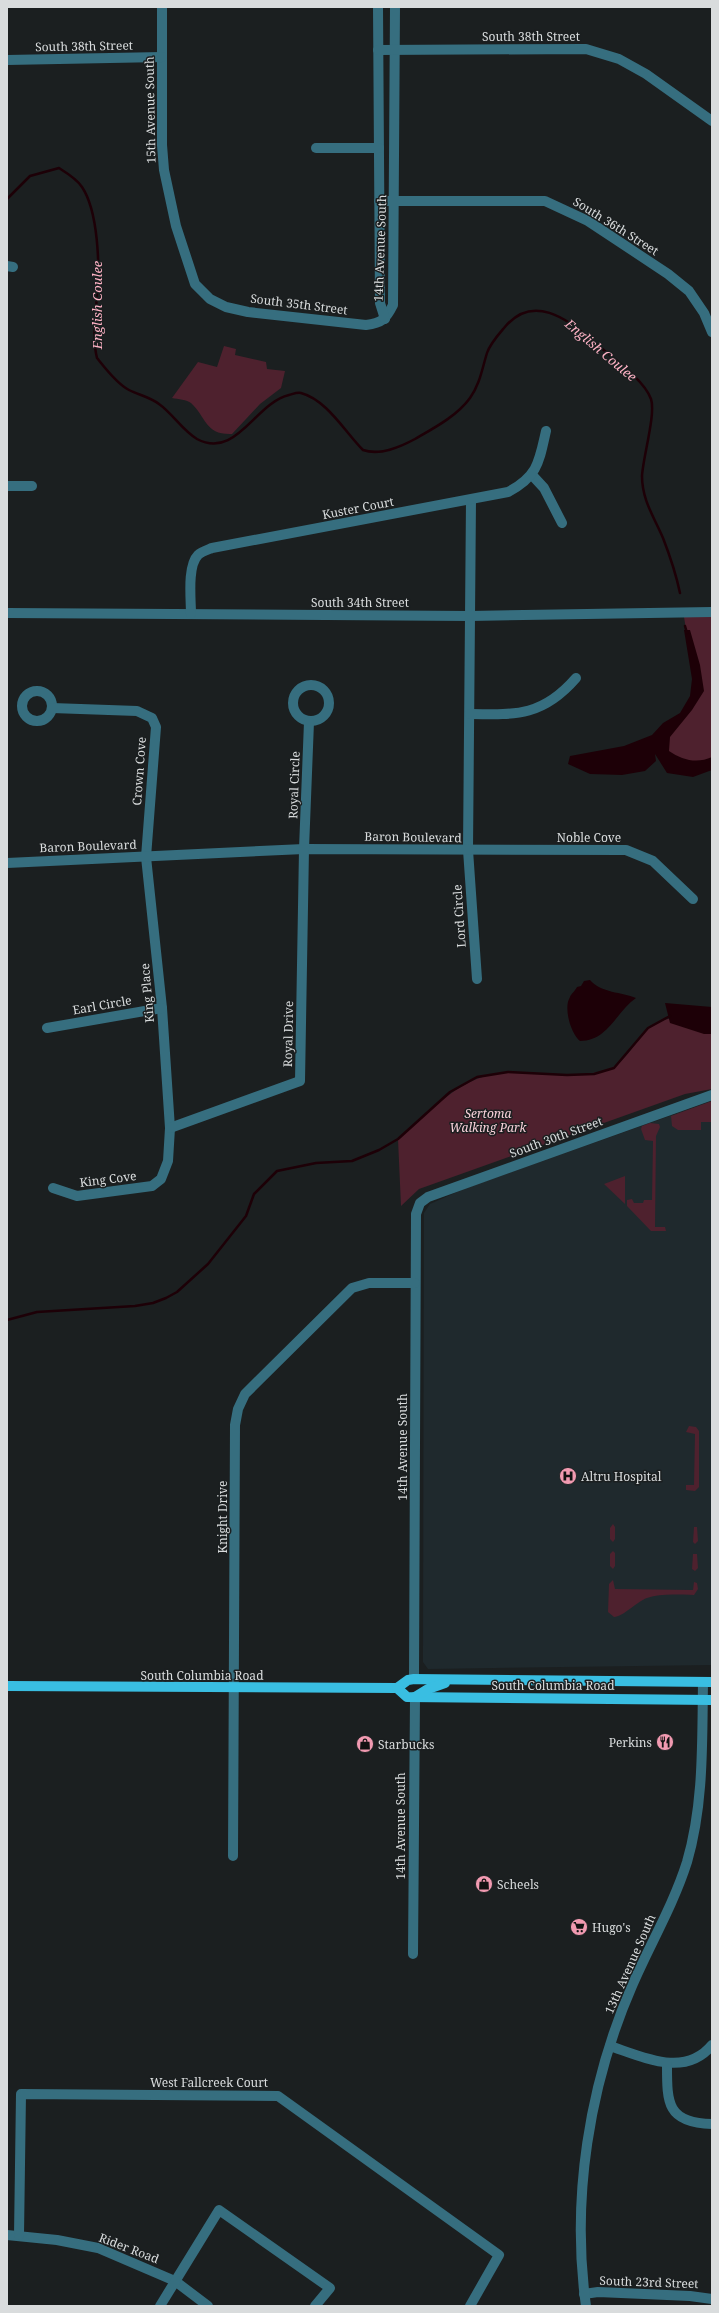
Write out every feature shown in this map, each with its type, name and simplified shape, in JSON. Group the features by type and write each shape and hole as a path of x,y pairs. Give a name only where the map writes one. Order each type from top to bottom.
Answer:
{"main road":[{"name":"South Columbia Road","path":"7,1686 234,1689 397,1688 408,1680 707,1682"},
{"path":"415,1697 428,1688 460,1681"},
{"name":"South Columbia Road","path":"397,1688 407,1697 707,1700"}],"street":[{"name":"15th Avenue South","path":"162,7 162,145 167,192 195,284 210,299"},
{"name":"14th Avenue South","path":"378,7 380,303 385,319"},
{"name":"14th Avenue South","path":"385,319 393,305 395,201 395,7"},
{"name":"South 38th Street","path":"378,50 586,49 619,59 646,74 712,121"},
{"name":"South 38th Street","path":"7,60 162,57"},
{"path":"316,148 379,148"},
{"name":"South 36th Street","path":"379,201 545,201 588,221 668,274 689,291 704,313 712,332"},
{"name":"South 35th Street","path":"210,299 226,307 248,312 366,325 379,323 385,319"},
{"name":"Kuster Court","path":"191,614 193,564 197,556 212,548 508,492 521,486 532,475 538,465 546,431"},
{"path":"532,475 544,488 562,523"},
{"path":"7,486 32,486"},
{"name":"Baron Boulevard","path":"7,863 304,849 468,850 471,500"},
{"name":"South 34th Street","path":"7,613 470,616 712,612"},
{"path":"470,714 502,715 536,710 562,694 576,678"},
{"name":"Crown Cove","path":"52,708 137,711 152,718 156,726 146,857"},
{"name":"Royal Circle","path":"304,849 309,722"},
{"name":"Royal Drive","path":"170,1128 300,1081 304,849"},
{"name":"Noble Cove","path":"468,850 626,850 653,861 693,899"},
{"name":"Lord Circle","path":"468,850 477,979"},
{"name":"King Place","path":"146,857 162,1008 170,1128"},
{"name":"Earl Circle","path":"47,1028 162,1008"},
{"name":"South 30th Street","path":"416,1214 420,1203 428,1197 712,1096"},
{"name":"King Cove","path":"53,1188 77,1196 152,1186 161,1178 168,1161 170,1128"},
{"name":"14th Avenue South","path":"414,1680 416,1214"},
{"name":"Knight Drive","path":"233,1856 236,1425 238,1409 245,1394 352,1288 369,1283 415,1283"},
{"name":"13th Avenue South","path":"586,2306 584,2294 581,2214 583,2177 598,2085 610,2046 632,1986 675,1896 687,1861 699,1802 707,1682"},
{"name":"14th Avenue South","path":"413,1954 415,1697"},
{"path":"610,2046 667,2063 685,2063 706,2053 712,2045"},
{"path":"667,2063 667,2097 671,2108 679,2117 695,2123 712,2124"},
{"name":"West Fallcreek Court","path":"19,2235 21,2094 278,2096 499,2255 470,2306"},
{"path":"160,2306 219,2210 330,2288 315,2306"},
{"name":"Rider Road","path":"7,2235 19,2235 98,2248 175,2281 208,2306"},
{"name":"South 23rd Street","path":"584,2294 598,2292 690,2296 712,2299"}],"shaded area":[{"path":"684,630 690,630 700,665 704,691 692,710 670,737 669,751 684,759 695,761 712,757 712,770 693,777 667,773 655,754 656,761 645,771 622,775 590,774 568,764 570,756 624,746 652,735 663,723 680,713 690,696 692,679"},
{"path":"590,980 606,990 636,998 605,1031 590,1040 580,1041 571,1027 567,1008 568,1002 577,987 581,986 584,981"},
{"path":"665,1003 712,1007 712,1034 704,1034 670,1023"},
{"name":"Altru Hospital","path":"712,1101 712,1665 428,1669 423,1662 424,1213 430,1204 466,1188"}],"green space":[{"path":"224,346 236,349 235,355 266,362 267,369 285,371 281,388 260,404 232,434 223,434 211,429 191,403 185,400 172,398 198,362 217,367"},
{"path":"684,617 712,617 712,763 672,769 657,746 687,709 695,684"},
{"name":"Sertoma Walking Park","path":"703,1013 712,1015 712,1089 685,1094 419,1189 401,1206 398,1139 448,1095 462,1086 492,1074 509,1072 574,1075 599,1072 617,1065 645,1032 656,1023 673,1018"},
{"path":"712,1101 712,1122 701,1122 701,1130 678,1130 672,1126 671,1116"},
{"path":"650,1123 659,1124 660,1127 656,1136 655,1227 665,1227 666,1231 651,1231 627,1206 627,1200 632,1199 634,1203 643,1203 644,1200 652,1200 653,1141 645,1140 641,1129 642,1126"},
{"path":"625,1176 625,1204 604,1184"},
{"path":"689,1426 696,1427 699,1431 699,1487 695,1491 686,1490 686,1485 694,1485 695,1434 686,1432"},
{"path":"613,1524 615,1527 615,1539 613,1542 610,1539 610,1528"},
{"path":"694,1527 697,1527 698,1541 695,1544 693,1542"},
{"path":"613,1551 615,1553 615,1566 613,1569 610,1566 610,1554"},
{"path":"693,1554 697,1554 698,1568 695,1571 692,1569"},
{"path":"613,1580 615,1589 693,1590 694,1582 697,1583 698,1589 694,1595 652,1596 638,1603 621,1615 614,1617 608,1612 609,1584"}],"waterway":[{"name":"English Coulee","path":"7,199 30,176 59,168 72,176 80,184 92,210 97,239 98,282 95,318 97,358 120,384 133,392 156,402 192,436 211,443 223,442 234,436 277,400 295,393 300,393 319,402 327,409 363,450 376,452 396,448 437,426 452,416 465,404 476,387 490,346 504,328 515,318 526,312 538,311 549,313 561,318 584,333 626,368 647,391 651,399 652,415 642,476 644,493 646,501 663,538 677,579 680,593"},
{"name":"English Coulee","path":"685,626 687,633"},
{"path":"7,1320 37,1312 135,1306 153,1303 166,1298 177,1292 208,1264 246,1216 254,1194 277,1171 316,1163 352,1161 379,1150 398,1139 450,1092 477,1077 508,1072 567,1075 594,1074 614,1068 648,1028 670,1016"}],"place":[{"name":"Altru Hospital","path":"568,1476"},
{"name":"Perkins","path":"665,1742"},
{"name":"Starbucks","path":"365,1744"},
{"name":"Scheels","path":"484,1884"},
{"name":"Hugo's","path":"579,1927"}]}
